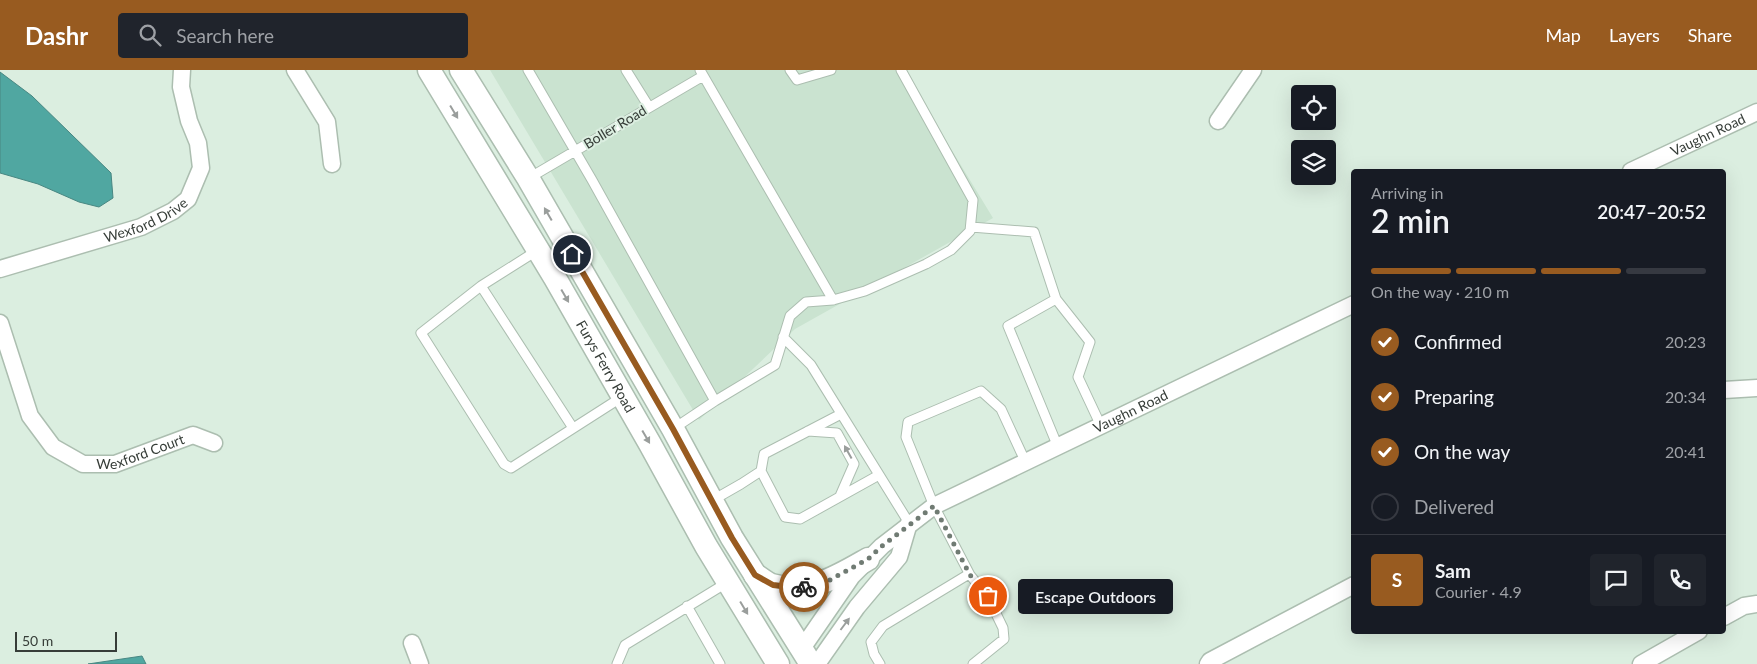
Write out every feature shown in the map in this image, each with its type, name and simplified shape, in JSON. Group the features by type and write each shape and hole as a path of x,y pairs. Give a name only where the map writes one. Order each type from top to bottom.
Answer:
{"main road":[{"name":"Furys Ferry Road","path":"428,70 538,250 728,582 778,664"},
{"name":"Furys Ferry Road","path":"462,70 528,178 805,661"},
{"path":"755,575 773,585 798,588 828,581 868,559"}],"street":[{"name":"Wexford Drive","path":"0,269 141,227 173,211 188,199 201,168 198,143 189,121 182,87 182,70"},
{"path":"295,70 327,122 332,164"},
{"path":"1218,121 1253,70"},
{"name":"Vaughn Road","path":"1635,169 1749,114 1757,112"},
{"name":"Vaughn Road","path":"805,661 852,576 882,546 934,506 1351,305"},
{"name":"Wexford Court","path":"0,323 30,416 53,447 83,464 115,464 193,435 214,443"},
{"path":"1726,390 1757,388"},
{"path":"805,661 857,607 899,557 910,523"},
{"path":"1208,664 1210,661 1351,586"},
{"path":"1726,616 1744,606 1757,604"},
{"path":"1641,664 1694,634"},
{"path":"412,642 420,664"}],"lane":[{"path":"528,70 715,401"},
{"path":"626,70 649,107"},
{"path":"790,70 797,80 831,70"},
{"path":"673,429 775,365 782,337 790,316 806,302 833,300 865,291 926,264 951,250 970,230 973,200 900,70"},
{"path":"702,73 833,300"},
{"name":"Boller Road","path":"528,178 649,107 702,73"},
{"path":"971,227 1034,232 1056,299 1090,342 1078,377 1101,426"},
{"path":"538,250 481,286 421,334 504,464 512,468 622,396"},
{"path":"481,286 573,428"},
{"path":"1056,299 1008,326 1058,447"},
{"path":"782,337 811,365 910,523"},
{"path":"973,664 1004,639 1003,628 988,596 969,574 934,506 906,437 908,422 981,391 1001,409 1026,463"},
{"path":"841,414 764,454 761,470 785,517 800,519 879,475"},
{"path":"808,431 837,433 854,464 840,496"},
{"path":"712,501 761,470"},
{"path":"880,664 874,654 871,642 882,626 969,574"},
{"path":"617,664 625,645 728,582"},
{"path":"687,606 720,664"}],"shaded area":[{"path":"490,70 903,70 993,218 795,329 699,420"}],"water":[{"path":"0,72 32,96 111,173 113,198 99,207 79,202 38,184 0,173"},
{"path":"142,656 146,664 88,664"}],"way so far":[{"path":"804,587 828,581 868,559 910,523 934,506 970,575 988,596"}],"place":[{"name":"Escape Outdoors","path":"988,596"}],"route":[{"path":"572,254 673,429 732,538 755,575 773,585 804,587"}]}
